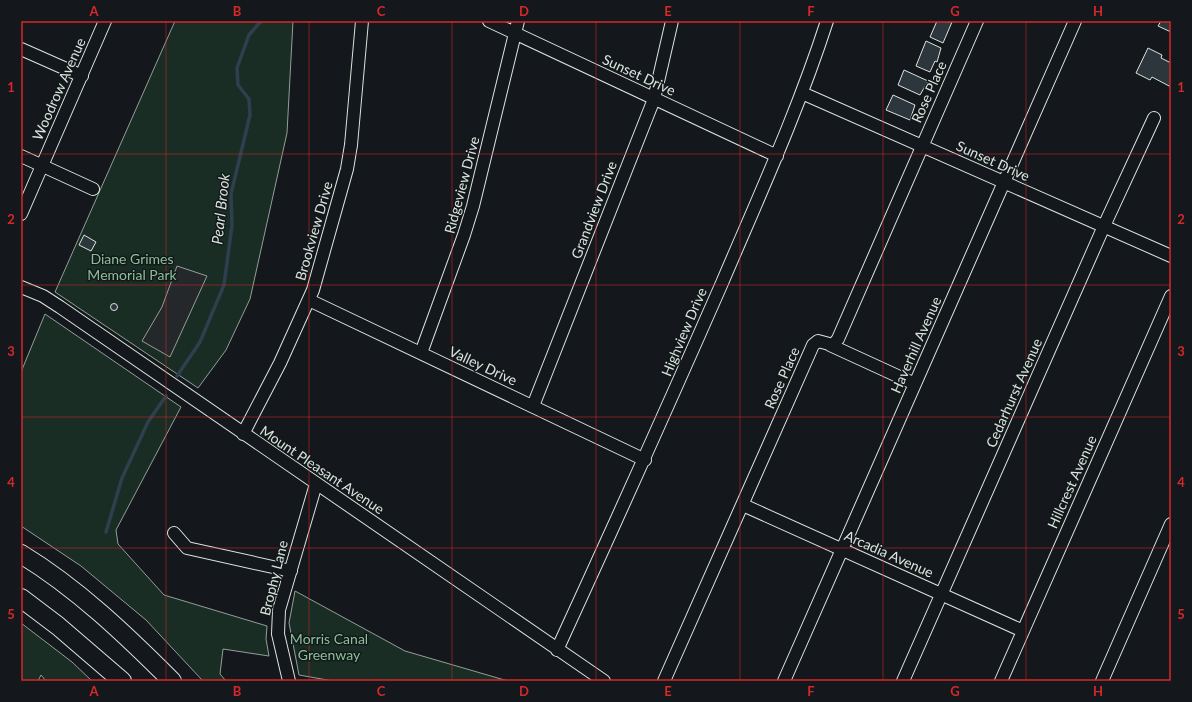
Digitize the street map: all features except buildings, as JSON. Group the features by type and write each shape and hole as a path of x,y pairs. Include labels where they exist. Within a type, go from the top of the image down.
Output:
{"highway":[{"path":"21,554 56,578 122,632 172,681"},
{"path":"21,598 58,626 122,681"}],"street":[{"name":"Woodrow Avenue","path":"21,214 105,21"},
{"name":"Brookview Drive","path":"243,434 280,363 309,300 347,169 351,145 362,21"},
{"name":"Sunset Drive","path":"489,21 777,156"},
{"name":"Ridgeview Drive","path":"421,353 464,236 518,21"},
{"name":"Grandview Drive","path":"533,406 654,99 672,21"},
{"name":"Highview Drive","path":"557,650 645,460 777,156 802,93 827,21"},
{"name":"Rose Place","path":"664,681 813,345 818,341 830,346 838,339 977,21"},
{"name":"Haverhill Avenue","path":"784,681 1075,21"},
{"path":"21,49 82,76"},
{"name":"Sunset Drive","path":"802,93 1171,256"},
{"name":"Cedarhurst Avenue","path":"903,681 1104,226 1154,118"},
{"path":"21,156 93,189"},
{"name":"Mount Pleasant Avenue","path":"21,287 43,296 60,307 604,681"},
{"name":"Hillcrest Avenue","path":"1001,681 1171,296"},
{"name":"Valley Drive","path":"309,300 645,460"},
{"path":"830,346 915,384"},
{"name":"Brophy Lane","path":"289,681 278,629 279,610 316,484"},
{"name":"Arcadia Avenue","path":"743,505 1023,631"},
{"path":"1102,681 1171,524"},
{"path":"174,533 187,548 290,571"}],"green space":[{"name":"Diane Grimes Memorial Park","path":"175,21 293,21 287,133 250,299 226,350 198,388 55,292"},
{"path":"45,314 181,407 116,530 118,544 164,595 267,626 266,639 269,656 223,649 220,674 226,681 203,681 146,620 81,566 21,526 21,372"},
{"name":"Morris Canal Greenway","path":"295,591 405,651 508,681 333,681 299,675 289,623"},
{"path":"21,623 72,662 92,681 46,681 41,675 38,681 21,681"}],"shaded area":[{"path":"177,266 207,276 170,357 142,341 162,307"}],"waterway":[{"name":"Pearl Brook","path":"177,376 200,342 224,285 232,225 231,194 250,115 249,99 238,85 237,68 249,35 261,21"},
{"name":"Pearl Brook","path":"106,532 122,478 148,422 166,396"}]}
